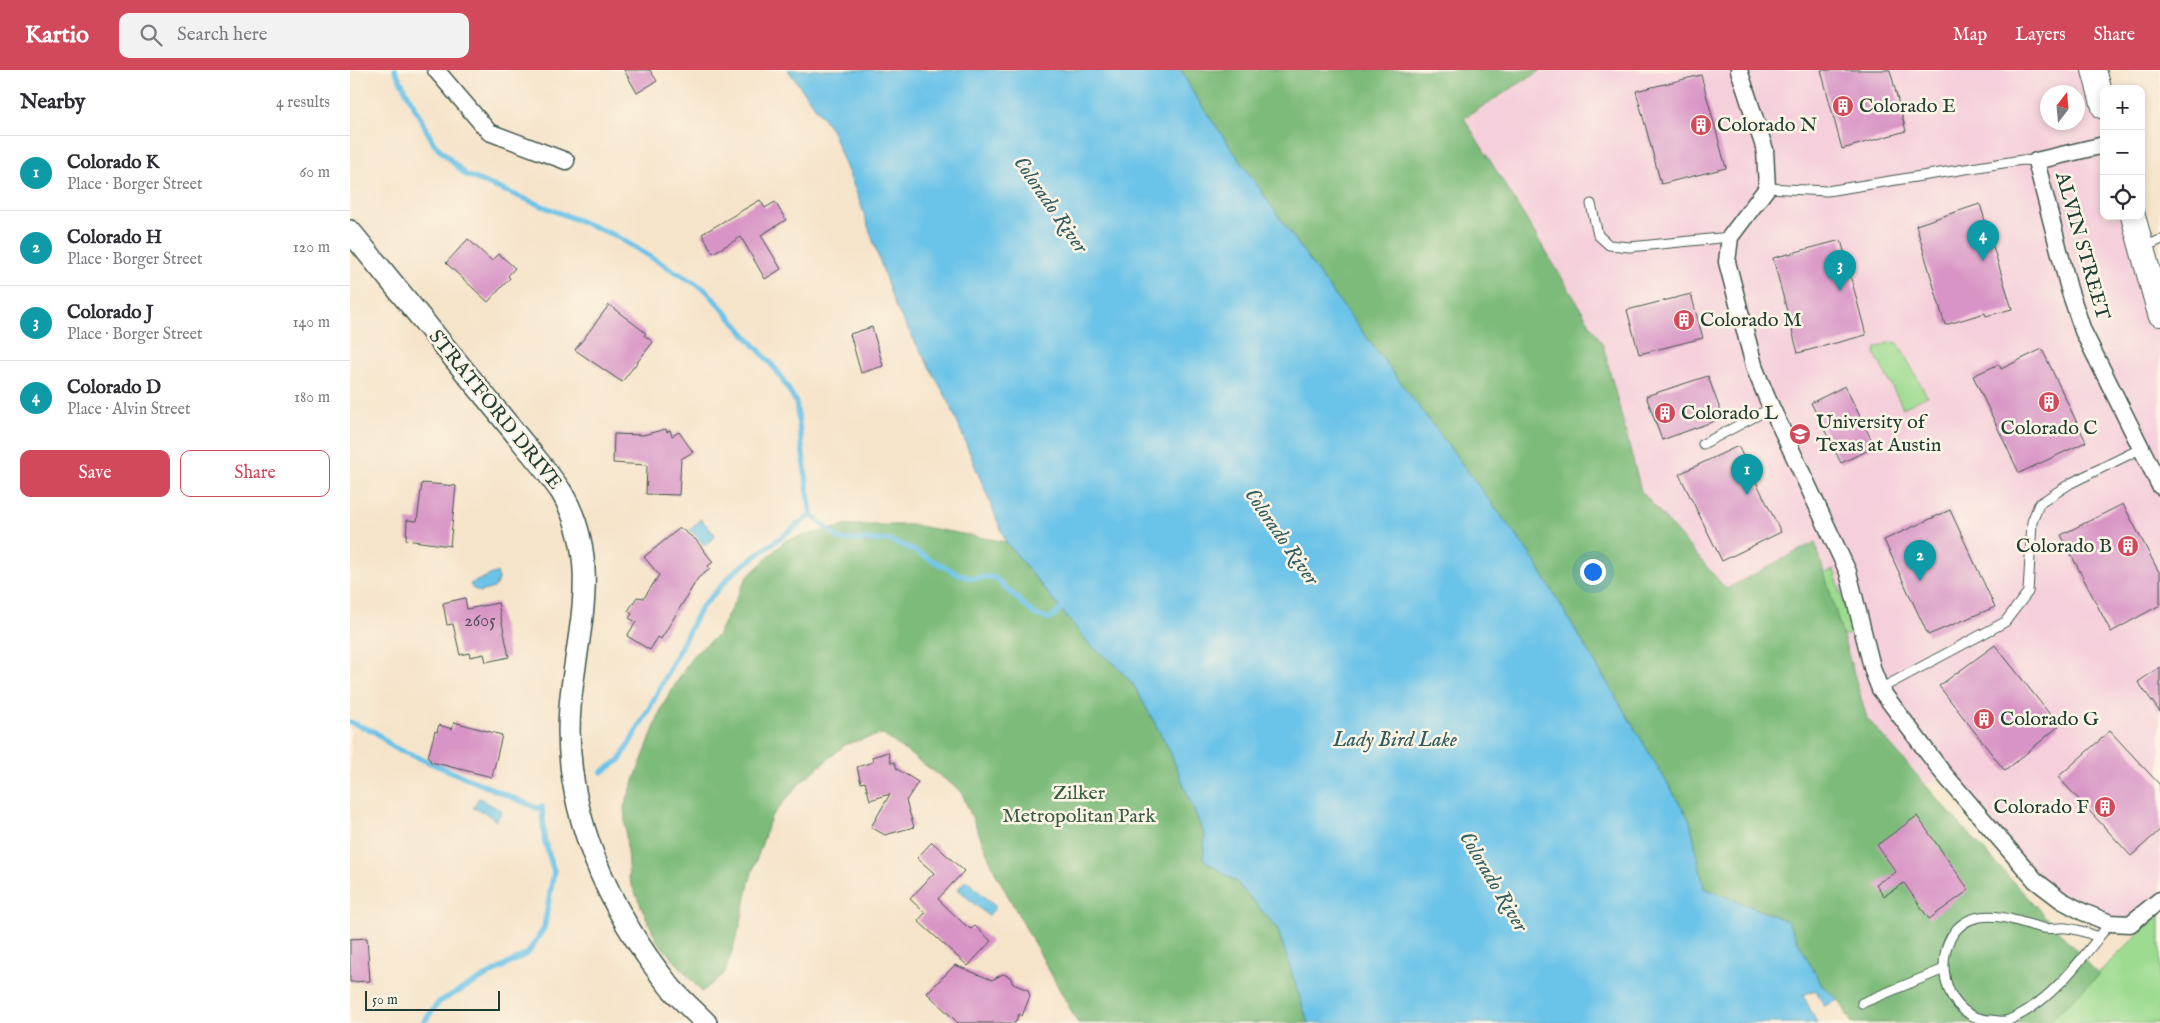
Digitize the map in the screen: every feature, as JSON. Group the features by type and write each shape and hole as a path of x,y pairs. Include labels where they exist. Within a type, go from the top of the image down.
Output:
{"main road":[{"path":"2094,70 2100,92"},
{"path":"2136,220 2151,244 2160,314"}],"street":[{"path":"436,70 489,132 566,161"},
{"path":"1739,70 1765,150 1767,188 1730,237 1727,262 1755,369 1771,408 1848,572 1873,671 1880,689 1943,773 2036,881 2061,900 2110,923 2130,924 2160,900"},
{"name":"ALVIN STREET","path":"2100,146 2036,161 2069,288 2083,331 2160,486"},
{"name":"STRATFORD DRIVE","path":"350,231 542,466 562,494 577,528 586,582 570,708 570,748 574,792 586,835 625,920 649,959 667,982 706,1023"}],"lane":[{"path":"1767,188 1827,191 2022,160 2036,161"},
{"path":"1591,204 1598,235 1609,245 1630,247 1730,237"},
{"path":"1703,444 1771,408"},
{"path":"1880,689 2005,622 2028,592 2032,522 2039,504 2071,483 2140,449"},
{"path":"2099,937 2079,930 2064,928 2047,929 2003,917 1979,916 1957,927 1949,942 1943,974 1949,995 1966,1015 1978,1020 2008,1021 2044,998 2099,937 2110,923"},
{"path":"1862,1003 1944,969"}],"shaded area":[{"name":"University of Texas at Austin","path":"1181,70 2094,70 2100,92 2100,220 2134,220 2160,314 2160,900 2130,924 2061,900 1943,773 1754,908 1195,96"}],"green space":[{"path":"1181,70 1541,70 1464,118 1603,345 1641,491 1726,589 1815,542 1867,718 1949,812 2099,975 2047,1023 1852,1023 1839,1000 1822,986 1787,921 1704,888 1690,821 1530,554 1321,277 1195,96"},
{"path":"1890,342 1898,343 1927,396 1903,408 1875,354 1876,348"},
{"name":"Zilker Metropolitan Park","path":"848,525 913,525 1006,542 1090,645 1116,665 1133,684 1168,747 1205,837 1203,859 1236,882 1277,927 1308,1023 1078,1023 996,874 961,791 882,734 846,744 801,782 771,817 750,879 740,926 725,973 702,992 657,941 629,879 624,807 662,707 693,655 717,636 747,577 786,540"},
{"path":"1834,570 1853,633 1805,648 1786,585"},
{"path":"2160,913 2160,1023 2047,1023"}],"water":[{"name":"Lady Bird Lake","path":"788,70 1181,70 1195,96 1321,277 1530,554 1690,821 1704,888 1787,921 1822,986 1839,1000 1824,1006 1816,990 1803,995 1817,1023 1308,1023 1277,927 1236,882 1203,859 1205,837 1168,747 1133,684 1116,665 1090,645 1006,542 949,402 895,306 860,202 831,129"},
{"path":"701,519 716,536 705,546 690,530"},
{"path":"497,572 499,580 494,588 480,592 472,588 470,584"},
{"path":"479,798 502,811 496,821 486,813 473,808"},
{"path":"966,880 996,907 988,916 958,889"}],"building":[{"path":"624,70 650,70 657,81 637,93"},
{"path":"1821,70 1890,70 1906,131 1842,149"},
{"path":"1701,75 1726,168 1661,184 1636,91"},
{"path":"760,200 765,208 775,202 786,220 761,235 781,269 765,279 741,237 713,253 702,234"},
{"path":"1980,204 2012,309 1986,316 1985,313 1945,325 1916,225"},
{"path":"468,239 492,261 499,254 515,268 508,276 510,278 488,302 446,263"},
{"path":"1841,240 1866,335 1798,353 1773,258"},
{"path":"1691,294 1703,338 1639,354 1627,310"},
{"path":"609,305 646,333 644,335 653,342 622,382 575,350"},
{"path":"872,327 883,366 861,373 850,334"},
{"path":"2042,349 2086,442 2019,473 1973,376 1999,364 2001,369"},
{"path":"1708,376 1723,418 1662,440 1646,396"},
{"path":"1845,386 1875,447 1841,463 1811,403"},
{"path":"666,429 667,432 670,430 672,436 679,432 693,452 681,459 679,495 646,494 647,465 613,463 614,434 643,435"},
{"path":"1738,446 1781,532 1722,561 1679,474"},
{"path":"422,483 456,486 450,546 406,540 407,520 417,521"},
{"path":"2123,504 2160,574 2160,605 2111,632 2061,535"},
{"path":"1950,510 1995,607 1928,635 1884,540"},
{"path":"680,528 696,540 713,562 708,566 710,569 698,578 661,639 658,637 650,650 627,636 636,622 629,618 632,614 628,611 637,597 644,598 659,575 644,557"},
{"path":"465,598 467,609 498,603 509,657 486,662 484,654 470,657 469,653 460,655 453,624 447,625 443,603"},
{"path":"1995,645 2059,726 2005,771 1939,686"},
{"path":"2160,667 2160,712 2138,682"},
{"path":"454,722 502,735 492,777 431,762 428,757 435,731 437,732 439,725 452,729"},
{"path":"2110,731 2160,785 2160,830 2131,856 2058,777"},
{"path":"888,752 891,763 894,762 897,769 918,782 906,801 914,827 885,835 871,827 890,794 870,800 865,782 861,783 857,767 873,762 872,757"},
{"path":"1917,816 1969,890 1929,919 1904,883 1884,896 1876,884 1896,872 1877,845"},
{"path":"932,842 964,871 938,899 965,925 971,929 975,926 991,941 968,966 918,921 925,913 910,899 934,873 917,858"},
{"path":"367,938 370,981 350,982 350,939"},
{"path":"955,965 992,980 1003,974 1010,977 1013,984 1028,990 1030,996 1022,1016 1019,1014 1015,1023 958,1023 927,993"}],"waterway":[{"path":"395,70 434,144 466,175 614,235 706,290 778,372 796,402 811,515 841,540 888,540 905,546 958,574 971,578 994,577 1034,614 1050,619 1065,605"},
{"path":"602,772 620,760 650,707 700,609 734,572 811,515"},
{"path":"350,722 375,732 393,747 537,808 542,807 544,839 554,871 544,928 528,953 439,1002 423,1023"}],"place":[{"name":"Colorado E","path":"1843,106"},
{"name":"Colorado N","path":"1701,125"},
{"name":"Colorado D","path":"1983,261"},
{"name":"Colorado J","path":"1840,291"},
{"name":"Colorado M","path":"1684,320"},
{"name":"Colorado C","path":"2049,402"},
{"name":"Colorado L","path":"1665,413"},
{"name":"University of Texas at Austin","path":"1800,434"},
{"name":"Colorado K","path":"1747,495"},
{"name":"Colorado B","path":"2128,546"},
{"name":"Colorado H","path":"1920,581"},
{"name":"Colorado G","path":"1984,719"},
{"name":"Colorado F","path":"2105,807"}],"water label":[{"name":"Colorado River","path":"1050,205"},
{"name":"Colorado River","path":"1281,537"},
{"name":"Colorado River","path":"1493,882"}]}
